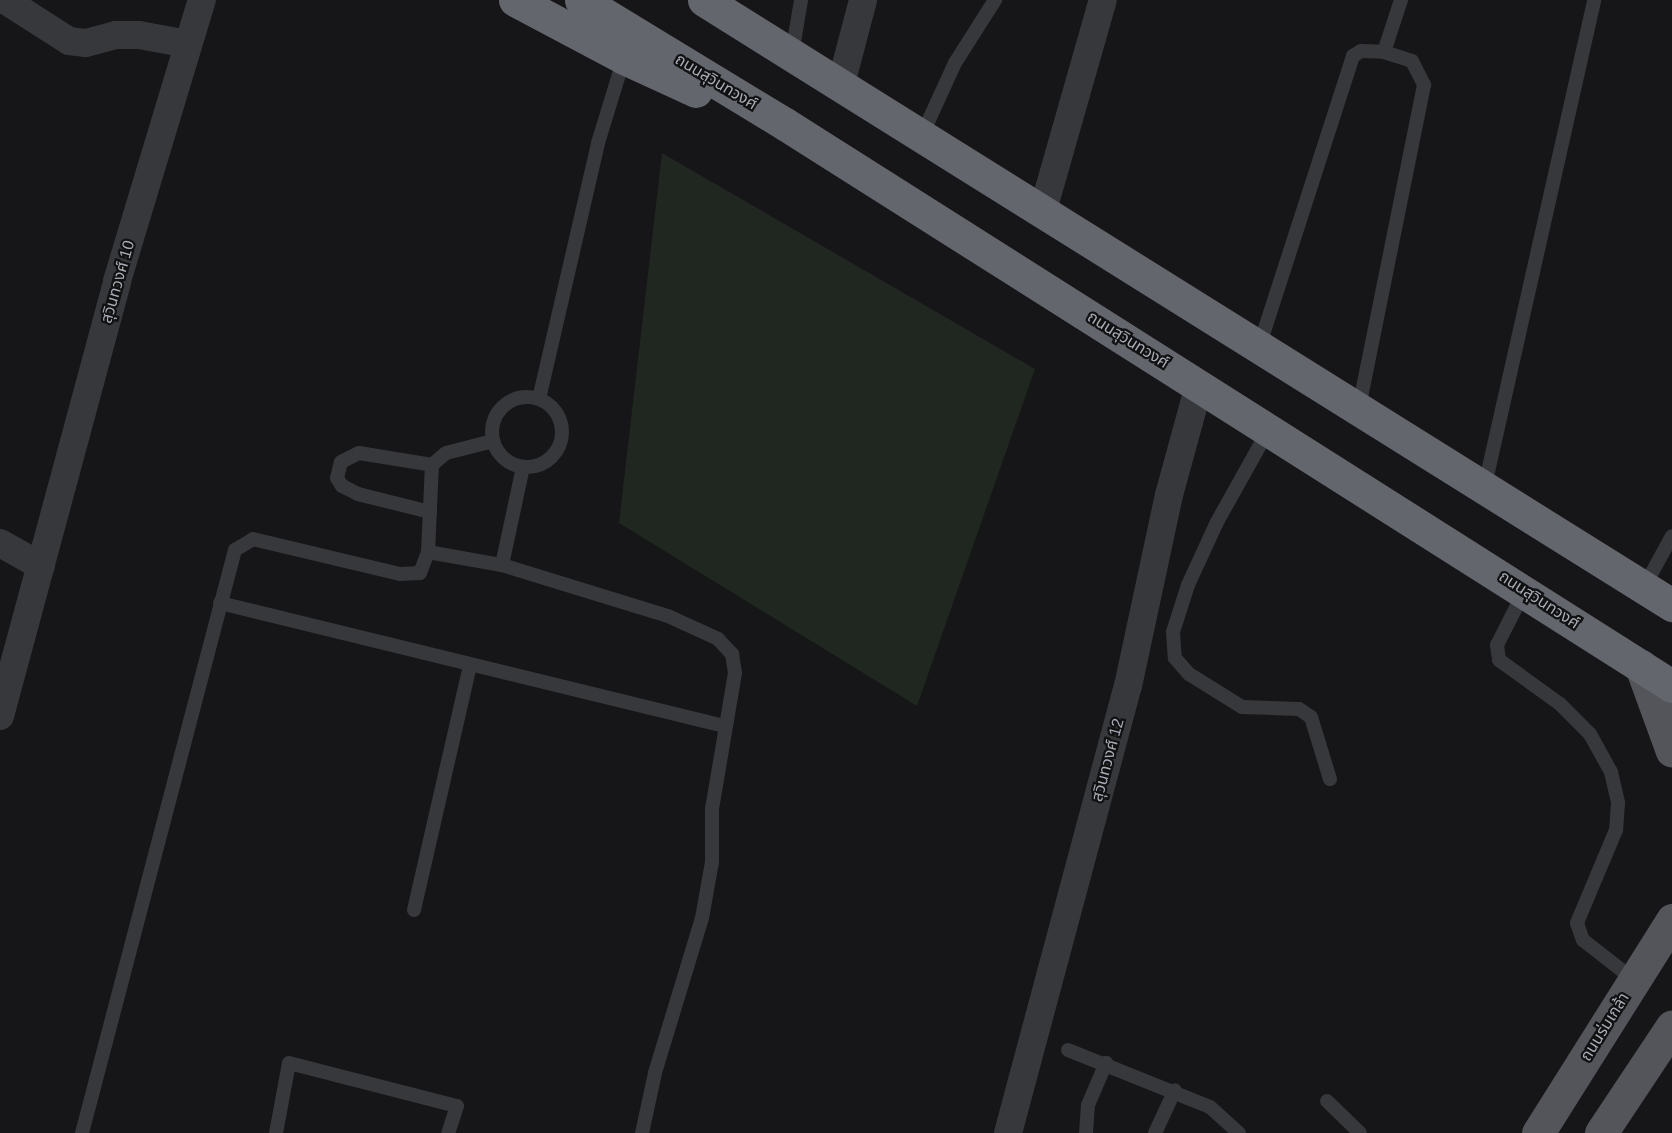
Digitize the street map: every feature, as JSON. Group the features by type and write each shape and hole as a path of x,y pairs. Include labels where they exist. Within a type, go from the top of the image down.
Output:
{"highway":[{"path":"515,0 624,58 710,97 785,124"},
{"name":"ถนนสุวินทวงศ์","path":"581,0 785,124 1525,590 1672,686"},
{"path":"704,0 1260,344 1672,605"},
{"path":"739,0 784,50"}],"main road":[{"path":"1641,666 1672,751"},
{"name":"ถนนร่มเกล้า","path":"1538,1133 1672,920"},
{"path":"1601,1133 1672,1026"}],"street":[{"path":"5,0 69,41 86,43 116,35 139,35 188,44"},
{"name":"สุวินทวงศ์ 10","path":"0,716 117,281 202,0"},
{"path":"841,84 863,0"},
{"path":"1043,210 1103,0"},
{"name":"สุวินทวงศ์ 12","path":"1008,1133 1128,686 1168,495 1199,385"},
{"path":"0,543 40,566"}],"lane":[{"path":"784,50 801,0"},
{"path":"922,135 955,63 995,0"},
{"path":"1384,52 1401,0"},
{"path":"1485,485 1594,0"},
{"path":"1260,344 1319,167 1346,71 1353,56 1361,51 1384,52 1412,61 1424,85 1359,407"},
{"path":"539,399 598,143 624,58"},
{"path":"524,397 539,399 554,409 562,426 562,444 551,459 534,468 523,467 506,460 493,441 492,426 504,407 524,397"},
{"path":"1269,429 1217,522 1188,585 1173,632 1175,658 1190,674 1242,707 1299,709 1311,717 1330,779"},
{"path":"82,1133 235,550 253,539 412,576 425,567 428,552 432,465 446,453 493,441"},
{"path":"430,512 358,494 342,486 337,478 341,462 358,453 432,465"},
{"path":"502,565 523,467"},
{"path":"1644,587 1672,536"},
{"path":"428,552 502,565 668,616 718,639 732,654 735,673 724,726 712,809 712,862 702,918 661,1053 642,1133"},
{"path":"1525,590 1497,645 1499,660 1560,704 1590,734 1611,772 1618,803 1616,830 1577,923 1583,940 1634,981"},
{"path":"220,603 470,666 724,726"},
{"path":"414,910 470,666"},
{"path":"1068,1050 1175,1090 1210,1107 1239,1133"},
{"path":"276,1133 289,1063 457,1106 448,1133"},
{"path":"1086,1133 1088,1105 1106,1063"},
{"path":"1155,1133 1175,1090"},
{"path":"1327,1101 1360,1133"}],"shaded area":[{"path":"662,153 1035,369 917,706 619,523"}]}
